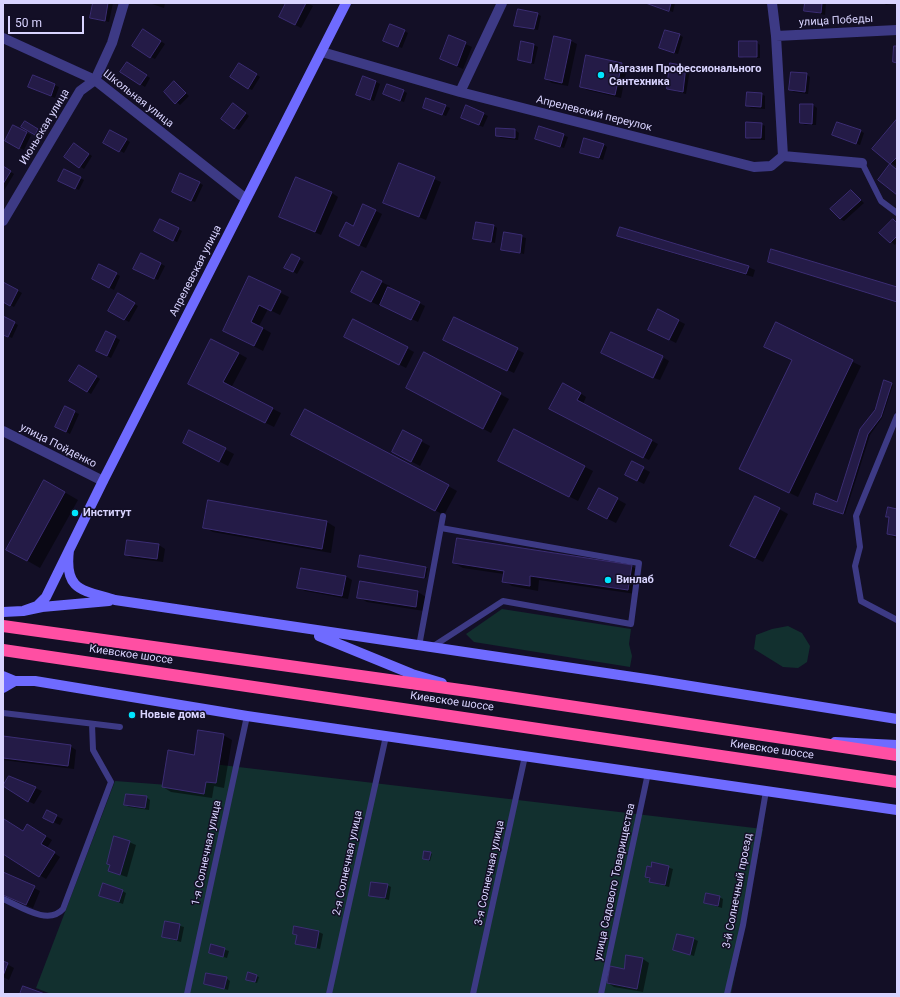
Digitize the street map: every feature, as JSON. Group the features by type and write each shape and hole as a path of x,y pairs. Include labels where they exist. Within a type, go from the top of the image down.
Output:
{"highway":[{"name":"Киевское шоссе","path":"3,626 475,692 897,755"},
{"name":"Киевское шоссе","path":"3,650 897,782"}],"main road":[{"name":"Апрелевская улица","path":"23,611 37,606 46,597 103,481 346,3"},
{"path":"69,550 67,569 76,586 84,591 115,600 653,680 897,719"},
{"path":"3,612 115,600"},
{"path":"271,623 329,639 412,674 475,692"},
{"path":"3,676 15,681 34,681 247,716 897,810"},
{"path":"3,688 15,681"},
{"path":"812,742 861,742 897,745"}],"street":[{"name":"Июньская улица","path":"3,221 80,92 95,80 112,43 124,3"},
{"path":"460,92 502,3"},
{"path":"772,3 776,36 783,156 862,163"},
{"name":"улица Победы","path":"776,36 897,30"},
{"name":"Школьная улица","path":"3,38 95,80 246,199"},
{"name":"Апрелевский переулок","path":"322,52 460,92 754,167 771,166 783,156"},
{"name":"улица Пойденко","path":"3,432 103,481"}],"lane":[{"path":"862,163 881,200 897,213"},
{"path":"897,416 856,516 860,547 855,566 861,601 897,620"},
{"path":"441,528 639,563 631,624 503,601 436,646 424,647 441,528 443,516"},
{"path":"3,713 120,727"},
{"name":"1-я Солнечная улица","path":"187,994 247,716"},
{"path":"3,899 47,917 55,916 63,909 111,782 93,750 92,724"},
{"name":"2-я Солнечная улица","path":"329,994 386,736"},
{"name":"3-я Солнечная улица","path":"473,994 525,756"},
{"name":"улица Садового Товарищества","path":"601,994 648,773"},
{"name":"3-й Солнечный проезд","path":"727,994 743,925 766,791"}],"green space":[{"path":"502,609 631,629 629,644 632,656 630,667 474,642 466,634"},
{"path":"788,626 802,633 810,646 807,662 798,668 783,667 754,649 756,635 772,629"},
{"path":"213,764 763,829 731,994 51,994 36,988 115,781 168,785"}],"building":[{"path":"93,3 108,3 105,21 90,18"},
{"path":"286,3 306,3 295,25 279,17"},
{"path":"646,3 671,3 669,11"},
{"path":"805,3 822,3 821,13 804,11"},
{"path":"518,9 538,13 534,29 514,26"},
{"path":"390,24 405,30 398,47 383,41"},
{"path":"143,29 161,41 150,58 132,46"},
{"path":"665,30 680,34 674,53 659,48"},
{"path":"449,35 466,42 457,66 440,59"},
{"path":"554,36 571,40 562,83 545,79"},
{"path":"521,41 534,44 531,63 518,60"},
{"path":"739,41 757,41 757,57 739,57"},
{"path":"894,46 897,46 897,63 893,62"},
{"name":"Магазин Профессионального Сантехника","path":"586,55 622,63 615,95 580,87"},
{"path":"127,62 147,75 140,85 120,72"},
{"path":"239,63 257,74 248,89 230,77"},
{"path":"670,63 686,66 683,92 667,89"},
{"path":"791,72 807,73 805,92 789,90"},
{"path":"33,75 55,84 51,96 28,87"},
{"path":"363,76 376,81 370,100 356,95"},
{"path":"174,81 186,93 175,104 164,92"},
{"path":"387,84 404,90 400,101 383,94"},
{"path":"747,92 762,93 761,107 746,106"},
{"path":"426,98 446,105 442,115 423,108"},
{"path":"233,103 246,113 234,129 221,119"},
{"path":"800,104 813,104 812,124 800,123"},
{"path":"466,105 484,113 479,125 461,118"},
{"path":"897,119 897,157 890,164 872,149"},
{"path":"25,121 38,129 35,135 21,127"},
{"path":"746,122 762,123 761,138 746,138"},
{"path":"837,122 861,130 856,144 832,135"},
{"path":"13,125 27,132 19,149 5,141"},
{"path":"539,126 564,134 560,147 535,139"},
{"path":"496,128 515,129 515,138 496,136"},
{"path":"110,130 127,139 119,152 103,143"},
{"path":"584,138 604,144 599,158 580,153"},
{"path":"74,143 89,154 79,168 64,157"},
{"path":"399,163 435,177 419,217 383,203"},
{"path":"890,164 897,170 897,195 878,180"},
{"path":"3,166 11,171 3,184"},
{"path":"64,169 81,177 75,189 58,181"},
{"path":"180,173 200,182 191,201 172,192"},
{"path":"296,177 332,192 315,232 279,217"},
{"path":"851,190 861,200 840,219 830,209"},
{"path":"363,204 376,210 359,246 339,236 346,222 353,226"},
{"path":"160,219 179,228 173,241 154,231"},
{"path":"893,219 897,223 897,236 890,243 879,233"},
{"path":"476,222 494,225 491,242 473,239"},
{"path":"620,227 749,266 746,274 617,236"},
{"path":"504,232 522,235 520,253 501,250"},
{"path":"771,249 897,287 897,302 768,262"},
{"path":"141,253 161,263 154,279 133,269"},
{"path":"292,254 300,258 293,272 284,268"},
{"path":"99,264 117,273 109,288 92,279"},
{"path":"362,271 382,281 371,302 351,292"},
{"path":"249,276 281,291 271,311 259,305 251,322 263,328 254,346 223,331"},
{"path":"3,282 18,290 10,306 3,302"},
{"path":"388,287 420,302 411,320 380,305"},
{"path":"118,293 135,303 124,320 108,311"},
{"path":"658,309 679,320 669,340 648,330"},
{"path":"3,316 15,322 8,337 3,335"},
{"path":"454,317 518,348 507,371 443,340"},
{"path":"353,319 408,347 399,365 344,337"},
{"path":"776,322 853,360 789,493 739,469 792,360 764,347"},
{"path":"106,331 116,336 107,356 96,351"},
{"path":"611,332 663,356 653,378 601,353"},
{"path":"211,339 239,353 223,382 273,408 265,423 188,384"},
{"path":"424,352 501,393 483,429 406,388"},
{"path":"79,365 97,376 87,392 69,381"},
{"path":"884,380 892,383 881,417 868,434 843,514 813,504 816,493 837,502 860,429 875,410"},
{"path":"563,383 581,393 577,400 652,440 643,458 549,409"},
{"path":"65,406 75,411 66,432 55,427"},
{"path":"305,409 449,485 435,511 291,435"},
{"path":"514,429 585,466 569,497 498,461"},
{"path":"189,430 226,448 219,462 183,443"},
{"path":"403,430 422,440 411,462 392,452"},
{"path":"632,461 644,467 637,481 625,475"},
{"path":"44,480 65,492 27,561 6,550"},
{"path":"599,488 618,498 607,519 588,509"},
{"path":"755,496 780,508 755,558 730,546"},
{"path":"208,500 327,521 322,549 203,528"},
{"path":"888,507 897,509 897,536 887,534 889,517 886,517"},
{"path":"457,538 632,565 628,590 530,576 530,586 502,582 504,571 453,563"},
{"path":"127,540 159,544 157,559 125,555"},
{"path":"360,555 426,567 424,578 358,567"},
{"path":"301,568 346,576 342,596 297,588"},
{"path":"360,581 418,591 416,607 357,598"},
{"path":"198,730 224,734 216,783 206,782 204,794 162,787 168,750 194,755"},
{"path":"3,736 71,745 68,766 3,758"},
{"path":"9,776 36,787 28,802 3,786"},
{"path":"126,794 147,796 145,808 124,805"},
{"path":"47,810 57,815 53,823 43,818"},
{"path":"4,819 23,831 27,824 46,836 41,844 55,852 39,877 3,854"},
{"path":"114,836 130,841 120,875 108,871 110,865 107,864"},
{"path":"424,851 431,852 429,860 423,859"},
{"path":"652,862 669,866 665,885 649,882 650,878 645,877 647,866 651,867"},
{"path":"3,872 35,886 26,905 3,895"},
{"path":"371,882 388,884 385,898 369,896"},
{"path":"103,883 123,890 119,902 99,896"},
{"path":"706,893 720,896 718,906 704,903"},
{"path":"165,921 180,924 177,940 162,937"},
{"path":"294,926 319,931 316,948 295,944 297,935 293,934"},
{"path":"677,934 694,938 690,955 673,950"},
{"path":"211,944 225,948 223,957 209,953"},
{"path":"626,955 643,958 637,989 607,983 610,966 624,969"},
{"path":"3,961 8,963 3,976"},
{"path":"248,972 257,975 255,982 246,980"},
{"path":"206,973 227,977 224,989 204,984"},
{"path":"23,986 45,994 20,994"}],"place":[{"name":"Магазин Профессионального Сантехника","path":"601,75"},
{"name":"Институт","path":"75,513"},
{"name":"Винлаб","path":"608,580"},
{"name":"Новые дома","path":"132,715"}]}
